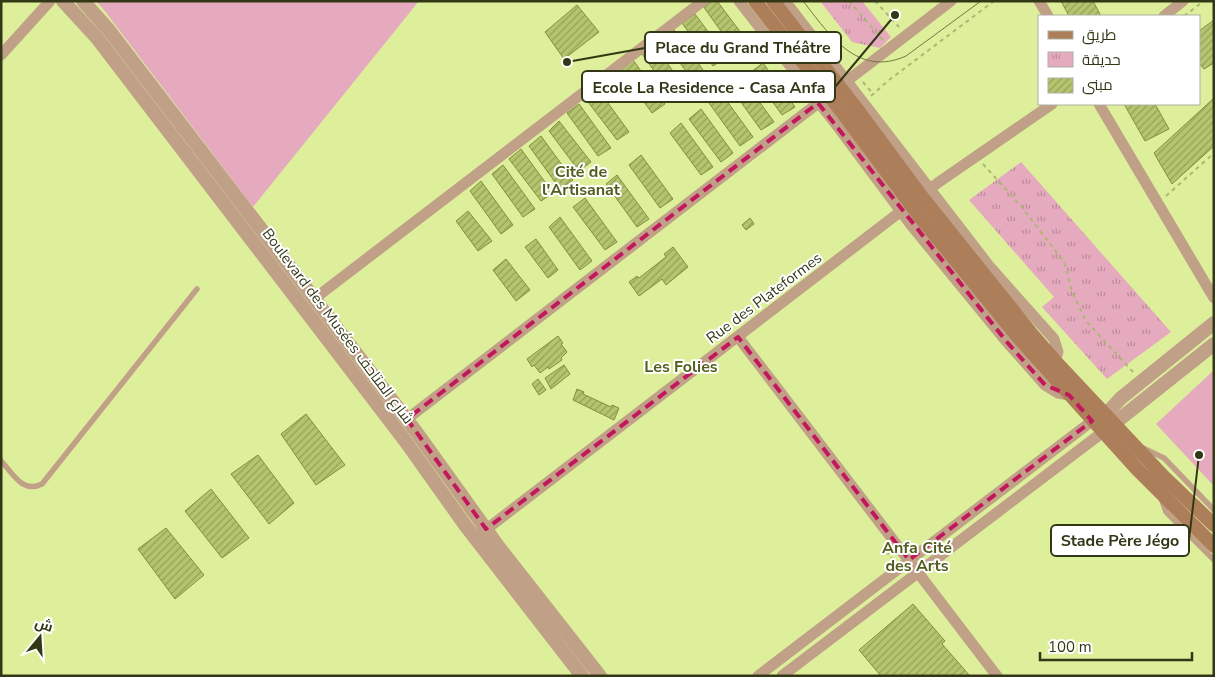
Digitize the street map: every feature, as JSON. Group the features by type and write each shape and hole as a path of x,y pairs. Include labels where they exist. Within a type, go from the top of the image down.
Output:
{"main road":[{"path":"755,1 838,89"},
{"path":"773,1 838,89 915,200 1019,338 1092,421 1214,546"},
{"path":"915,200 1055,361 1163,476 1214,525"}],"street":[{"path":"1,55 50,1"},
{"name":"Boulevard des Musées شارع المتاحف","path":"63,1 87,26 112,58 406,442 600,676"},
{"name":"Boulevard des Musées شارع المتاحف","path":"83,1 108,29 406,420 481,534 582,676"},
{"path":"314,299 703,1"},
{"path":"739,1 838,89 863,102 915,200"},
{"path":"785,1 838,89 915,200"},
{"path":"406,420 952,1"},
{"path":"1039,1 1047,15"},
{"path":"1165,15 1183,1"},
{"name":"Rue des Plateformes","path":"481,534 915,200 1051,105"},
{"path":"1101,105 1214,298"},
{"path":"782,676 1103,432 1117,402 1214,323"},
{"path":"738,337 997,676"},
{"path":"1110,419 1214,344"},
{"path":"758,676 1092,421"}],"lane":[{"path":"1,461 24,486 33,487 42,484 197,289"},
{"path":"1135,446 1164,458 1214,510"},
{"path":"1159,491 1166,512 1214,560"}],"path":[{"path":"849,1 890,48"},
{"path":"875,1 899,27 906,23 912,32"},
{"path":"863,102 994,1"},
{"path":"1185,15 1204,1"},
{"path":"838,89 873,94"},
{"path":"1158,202 1214,153"},
{"path":"976,156 1021,206 1064,262 1072,292 1086,321 1142,381"}],"highlighted area":[{"path":"818,103 1006,341 1045,385 1069,395 1092,421 909,560 738,337 486,529 407,419"}],"green space":[{"path":"96,1 419,1 253,207"},
{"path":"820,1 862,1 891,37 880,48 852,42"},
{"path":"1021,162 1171,332 1107,379 1042,307 1054,297 969,200"},
{"path":"1214,370 1214,486 1156,424"}],"building":[{"path":"709,1 717,1 748,42 735,51 703,6"},
{"path":"1061,1 1093,1 1100,15 1068,15"},
{"path":"577,5 599,32 564,59 545,32"},
{"path":"695,14 727,57 713,66 682,23"},
{"path":"1214,20 1214,63 1204,69 1200,64 1200,30"},
{"path":"674,30 706,74 694,82 663,40"},
{"path":"654,45 686,89 673,97 642,54"},
{"path":"633,60 665,104 652,113 621,70"},
{"path":"763,63 795,107 782,115 751,72"},
{"path":"742,78 774,122 761,130 730,87"},
{"path":"597,88 629,132 617,140 585,98"},
{"path":"721,93 753,137 740,146 709,103"},
{"path":"1214,98 1214,146 1172,184 1154,153"},
{"path":"579,104 611,148 598,156 567,113"},
{"path":"1125,105 1156,105 1169,129 1145,141"},
{"path":"701,109 733,153 721,162 689,119"},
{"path":"559,121 591,162 579,171 549,131"},
{"path":"681,123 713,167 701,175 670,133"},
{"path":"541,136 573,180 560,189 529,146"},
{"path":"521,149 553,193 541,201 509,159"},
{"path":"641,155 673,199 660,208 629,165"},
{"path":"503,165 535,209 523,217 492,174"},
{"path":"617,175 649,219 637,227 606,184"},
{"path":"481,181 513,225 501,234 470,191"},
{"path":"585,198 617,242 605,250 573,207"},
{"path":"468,211 492,241 478,251 456,221"},
{"path":"560,217 592,261 580,270 549,227"},
{"path":"750,218 754,224 746,230 742,225"},
{"path":"536,239 558,270 548,278 525,247"},
{"path":"673,247 688,267 666,285 662,279 639,296 629,282 637,276 639,278 666,257 664,254"},
{"path":"506,259 530,290 516,301 493,270"},
{"path":"558,336 567,352 561,358 562,360 540,373 534,365 532,367 527,359"},
{"path":"564,365 570,374 551,389 545,378"},
{"path":"538,379 546,390 539,395 532,384"},
{"path":"577,389 584,392 583,394 611,407 612,405 619,408 614,420 573,400"},
{"path":"306,414 345,465 316,485 281,434"},
{"path":"258,455 294,503 269,524 231,474"},
{"path":"211,489 249,538 222,558 185,511"},
{"path":"166,528 204,575 175,599 138,549"},
{"path":"913,604 945,641 942,644 970,676 881,676 859,650"}],"tram line":[{"path":"803,1 834,39 859,57 873,61 889,61 906,56 981,1"}],"place":[{"name":"Ecole La Residence - Casa Anfa","path":"895,15"},
{"name":"Place du Grand Théâtre","path":"567,62"},
{"name":"Stade Père Jégo","path":"1199,455"}],"district":[{"name":"Cité de l'Artisanat","path":"581,180"},
{"name":"Les Folies","path":"681,366"},
{"name":"Anfa Cité des Arts","path":"917,556"}]}
